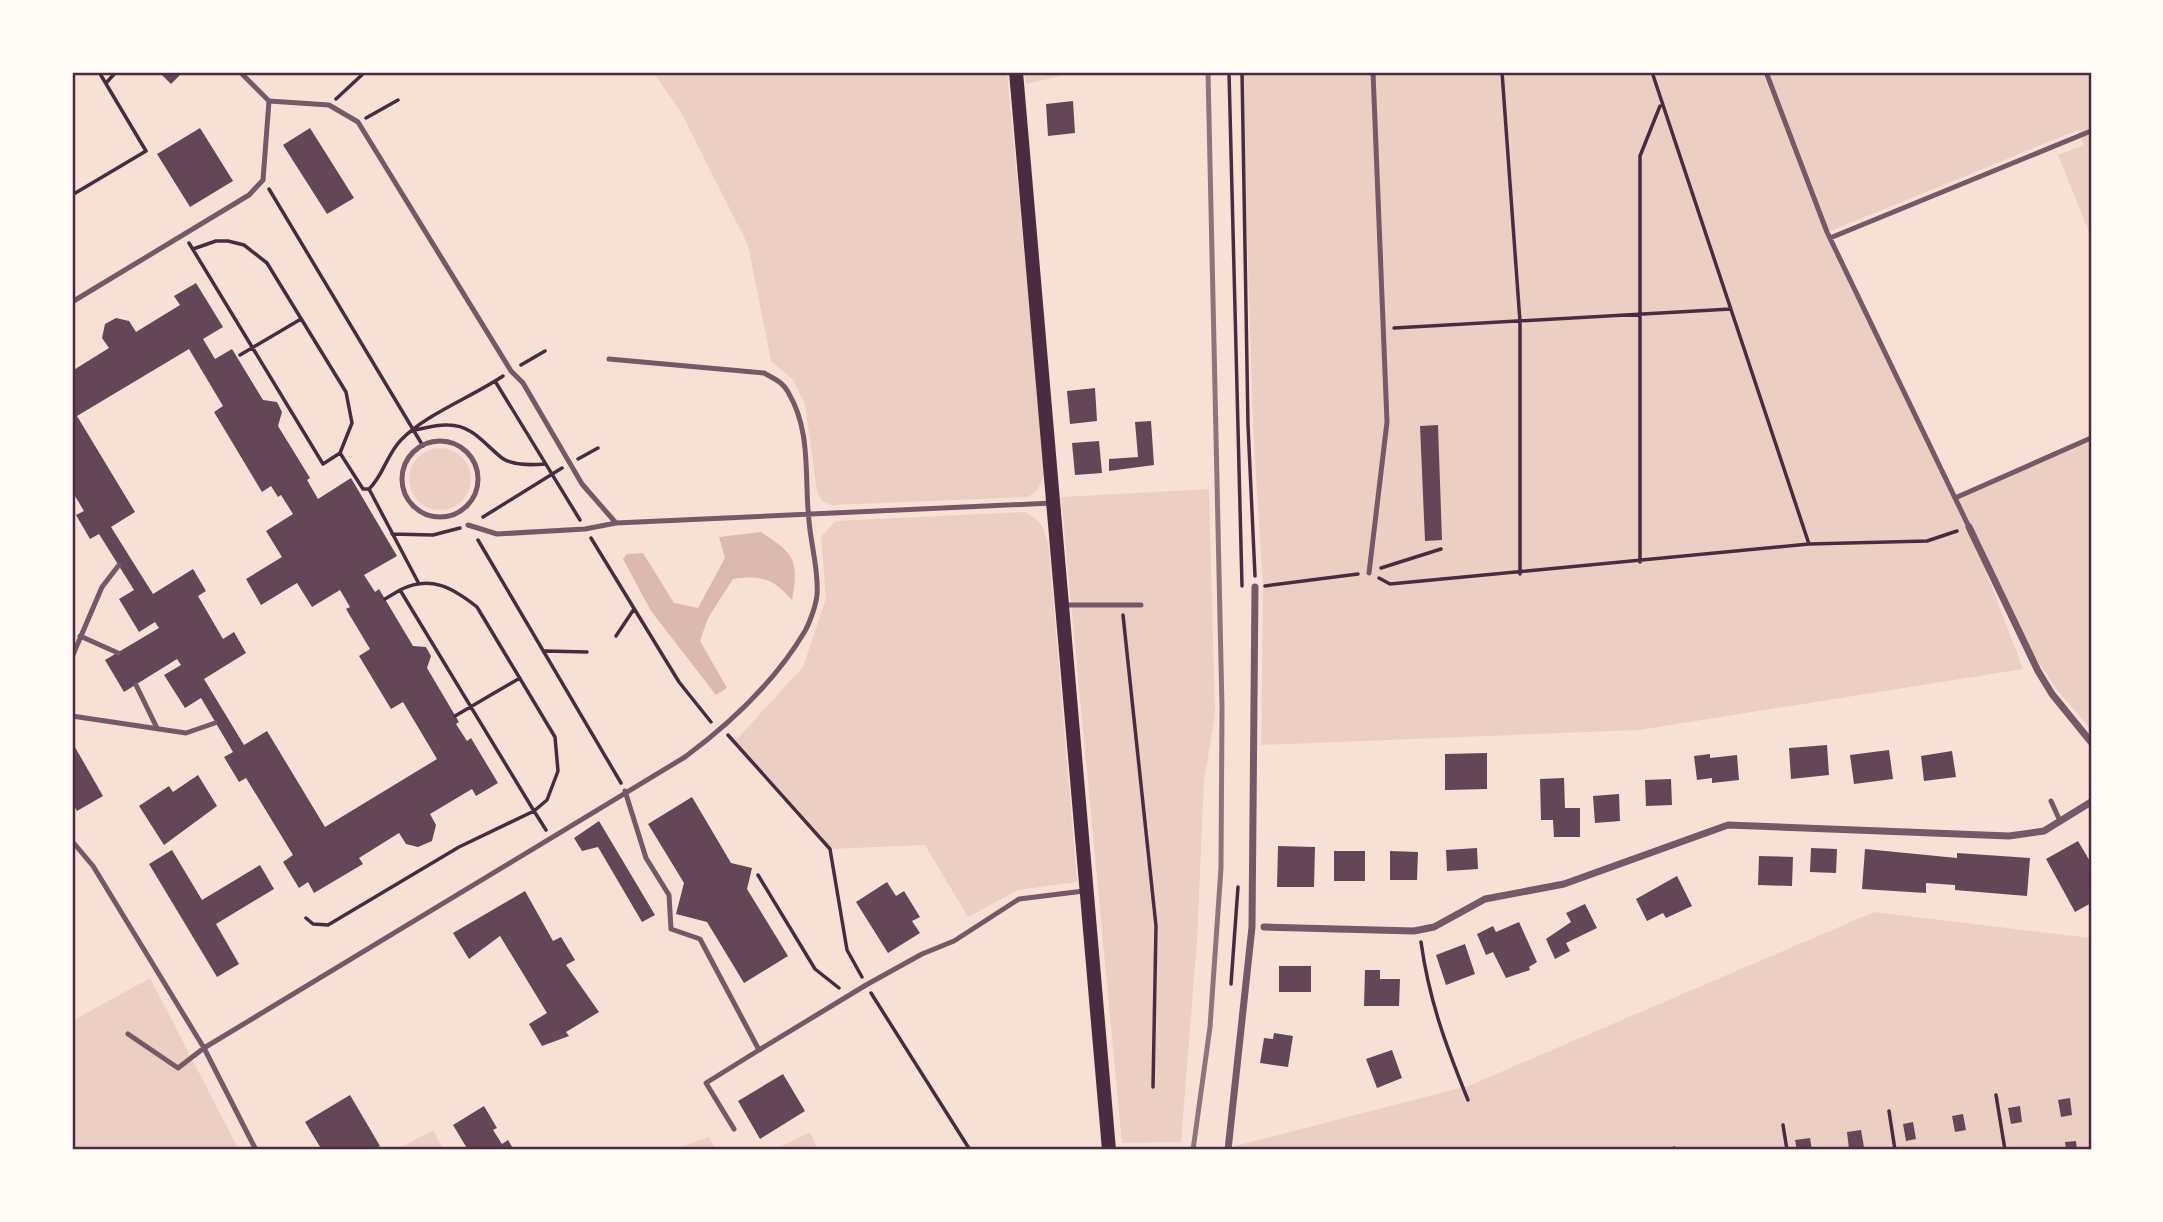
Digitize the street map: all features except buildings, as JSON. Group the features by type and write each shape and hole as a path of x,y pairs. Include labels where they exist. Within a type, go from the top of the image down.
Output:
{"main road":[{"path":"1016,72 1109,1150"}],"street":[{"path":"1969,527 2038,671 2052,694 2091,742"},
{"path":"1228,1150 1252,927 1255,587"},
{"path":"1264,927 1420,930 1434,927 1485,898 1564,884 1728,825 2009,836 2044,831 2091,802"}],"lane":[{"path":"240,72 269,101 329,105 358,122 511,371 523,383 569,464 582,484 616,523"},
{"path":"1369,573 1387,422 1373,72"},
{"path":"1766,72 1830,238 1969,527"},
{"path":"72,302 249,195 263,180 269,101"},
{"path":"1830,238 2091,131"},
{"path":"128,1034 178,1068 204,1048 685,757 722,730 774,673 807,629 817,595 808,514 805,434 788,391 779,380 764,373 609,359"},
{"path":"1955,498 2091,438"},
{"path":"434,442 450,442 465,450 473,459 478,474 477,487 472,499 461,510 446,516 430,515 416,508 408,498 403,483 404,470 408,458 422,446 434,442"},
{"path":"468,524 497,534 585,529 616,523 1053,503"},
{"path":"72,657 102,587 119,565"},
{"path":"1062,605 1140,605"},
{"path":"80,636 118,653"},
{"path":"136,685 157,729"},
{"path":"72,716 186,733 215,723"},
{"path":"625,792 646,858 669,895 671,929 699,939 759,1051"},
{"path":"2051,801 2060,821"},
{"path":"72,841 93,866 204,1048 256,1150"},
{"path":"734,1129 706,1083 848,995 922,954 954,941 1019,899 1087,890"}],"path":[{"path":"72,195 146,151 99,72"},
{"path":"106,83 116,72"},
{"path":"329,105 365,72"},
{"path":"1229,72 1242,594"},
{"path":"1242,72 1248,425 1255,587 1369,573 1441,549"},
{"path":"1502,72 1520,322 1520,574"},
{"path":"1652,72 1809,544"},
{"path":"358,122 398,100"},
{"path":"1640,562 1640,156 1661,104"},
{"path":"263,180 422,446"},
{"path":"184,234 193,249 252,347 323,464 341,453 350,433 350,403 267,263 244,245 216,241 193,249"},
{"path":"1382,329 1731,309"},
{"path":"240,355 302,319"},
{"path":"341,453 363,489 369,489 376,482 400,440 545,351"},
{"path":"495,381 679,682 712,723 722,730 830,849 847,950 866,985 971,1150"},
{"path":"413,430 448,425 466,429 483,439 503,459 532,465 545,464"},
{"path":"392,533 433,536 468,524 598,448"},
{"path":"369,489 418,582"},
{"path":"468,524 617,771 625,792"},
{"path":"1369,573 1391,584 1520,574 1809,544 1927,541 1969,527"},
{"path":"306,918 313,924 328,925 459,847 534,811 547,800 553,786 558,753 555,737 477,607 461,594 439,583 418,582 385,599"},
{"path":"400,590 551,838"},
{"path":"1122,606 1156,926 1153,1087"},
{"path":"616,636 634,609"},
{"path":"545,651 587,652"},
{"path":"456,716 520,678"},
{"path":"758,874 815,969 848,995"},
{"path":"1231,986 1239,880"},
{"path":"1420,930 1428,990 1444,1041 1468,1100"},
{"path":"1996,1095 2005,1150"},
{"path":"1889,1111 1895,1150"},
{"path":"1783,1125 1787,1150"}],"shaded area":[{"path":"653,72 1007,72 1045,473 1037,491 1028,497 832,505 822,501 817,492 805,404 792,379 771,361 748,245 681,112"},
{"path":"1024,72 1078,72 1026,84"},
{"path":"1242,72 1762,72 1776,105 1768,72 2091,72 2091,237 2058,155 2084,145 2078,130 1828,232 1955,497 2091,439 2091,729 2057,690 2014,625 1975,542 2023,669 1639,730 1261,745 1263,587 1253,427"},
{"path":"440,448 462,457 471,479 462,501 440,510 418,501 409,479 418,457"},
{"path":"1209,489 1215,715 1204,781 1197,941 1181,1142 1122,1143 1061,497"},
{"path":"1025,512 1042,527 1049,549 1077,882 1018,890 968,917 925,845 830,849 735,741 803,667 826,598 821,537 835,521"},
{"path":"761,532 781,546 792,559 795,576 792,600 779,587 766,580 733,579 708,618 700,641 727,688 716,695 651,611 623,559 627,554 643,553 674,603 698,608 725,558 719,537"},
{"path":"1874,912 2091,938 2091,1150 1235,1150 1235,1146 1468,1086"},
{"path":"150,978 239,1150 72,1150 72,1021"},
{"path":"433,1130 444,1150 396,1150"},
{"path":"810,1132 818,1150 774,1150"},
{"path":"709,1137 717,1150 673,1150"}],"railway":[{"path":"1193,1150 1210,1027 1221,868 1222,708 1208,72"}]}
